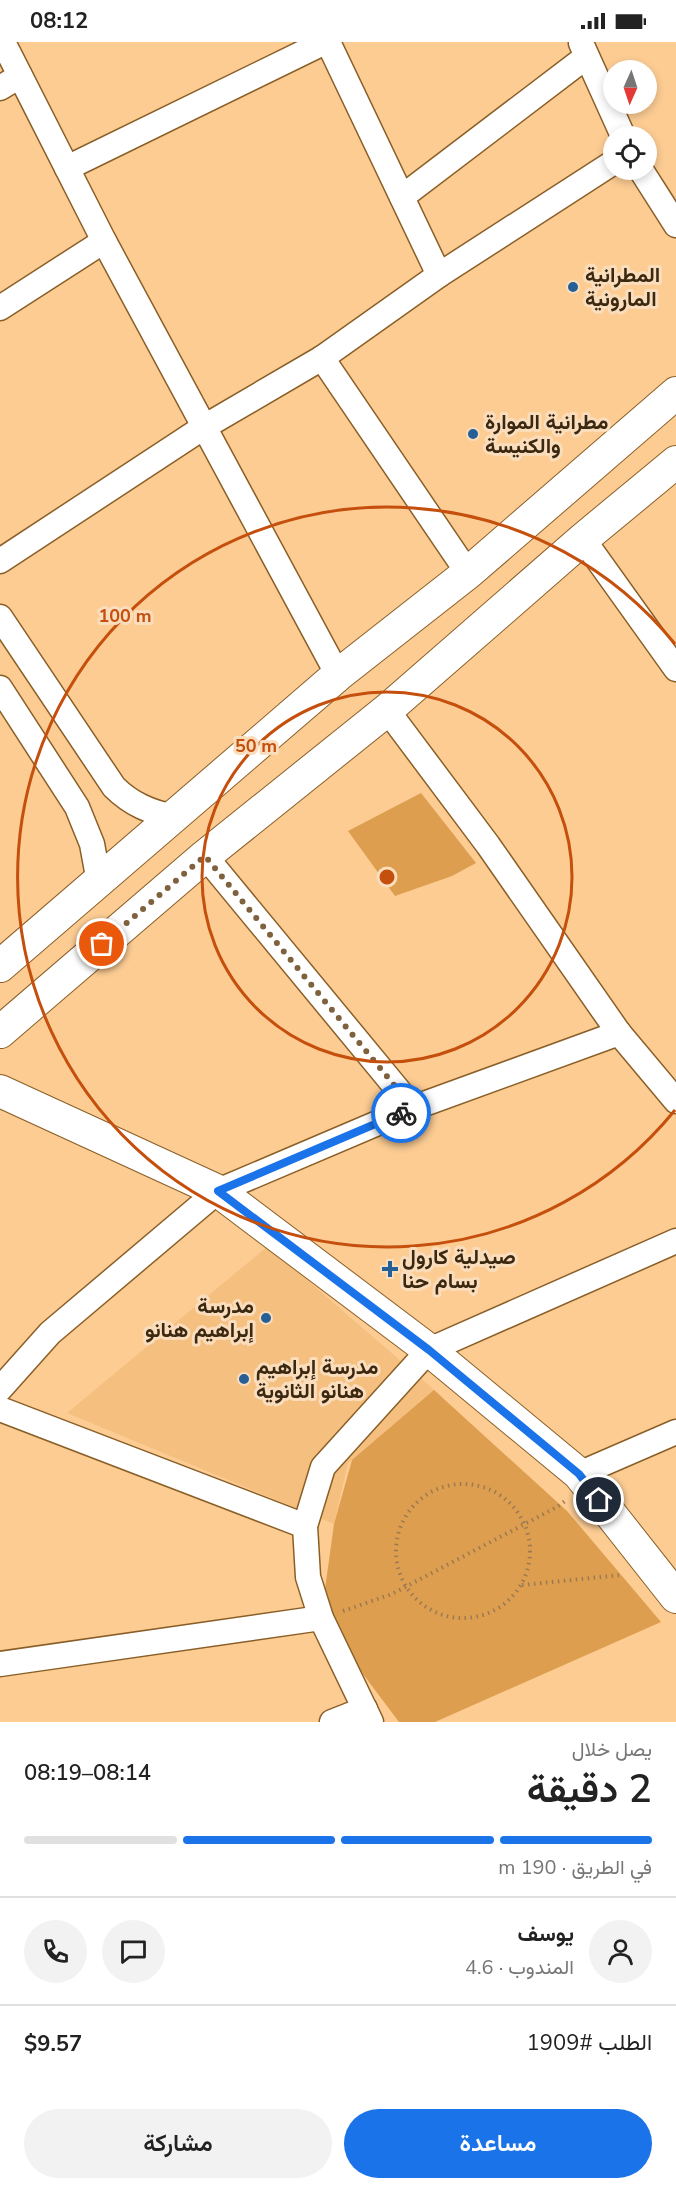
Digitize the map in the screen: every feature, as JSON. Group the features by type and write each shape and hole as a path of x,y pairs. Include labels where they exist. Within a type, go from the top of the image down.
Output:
{"main road":[{"path":"0,966 339,675 468,573 676,393"},
{"path":"0,1032 205,856 387,710 676,462"},
{"path":"0,1090 218,1191 429,1350 583,1479 676,1597"}],"street":[{"path":"3,42 10,82 67,168 339,675"},
{"path":"67,168 326,42 439,275"},
{"path":"402,197 583,50 618,126"},
{"path":"0,561 204,427 322,358 439,275 603,169"},
{"path":"647,180 676,225"},
{"path":"0,308 105,241"},
{"path":"322,358 468,573"},
{"path":"584,539 676,669"},
{"path":"0,617 114,787 125,798 148,810 174,817"},
{"path":"0,688 77,807 92,844 99,882"},
{"path":"387,710 488,844 619,1033 676,1101"},
{"path":"205,856 413,1108"},
{"path":"0,1389 50,1333 218,1191 413,1108 619,1033"},
{"path":"332,1722 368,1716 321,1618 308,1577 305,1526 323,1467 429,1350 676,1241"},
{"path":"0,1409 305,1526"},
{"path":"583,1479 676,1432"},
{"path":"0,1664 321,1618"}],"path":[{"path":"321,1618 393,1594 557,1507 583,1479"},
{"path":"468,1484 490,1490 509,1502 524,1524 530,1542 530,1564 522,1585 507,1603 487,1614 466,1619 444,1616 425,1606 407,1586 399,1572 396,1550 400,1529 410,1510 426,1495 446,1486 468,1484"},
{"path":"522,1585 621,1575"}],"shaded area":[{"path":"421,793 476,863 452,876 395,896 348,831"},
{"name":"مدرسة إبراهيم هنانو","path":"268,1246 440,1395 348,1463 334,1524 67,1413"},
{"path":"434,1390 567,1511 661,1622 435,1722 399,1722 321,1618 334,1524 352,1460"}],"way so far":[{"path":"102,944 205,856 413,1108 401,1113"}],"place":[{"name":"المطرانية المارونية","path":"573,287"},
{"name":"مطرانية الموارة والكنيسة","path":"473,434"},
{"name":"صيدلية كارول بسام حنا","path":"390,1269"},
{"name":"مدرسة إبراهيم هنانو","path":"266,1318"},
{"name":"مدرسة إبراهيم هنانو الثانوية","path":"244,1379"}],"route":[{"path":"401,1113 218,1191 429,1350 579,1474 599,1500"}]}
